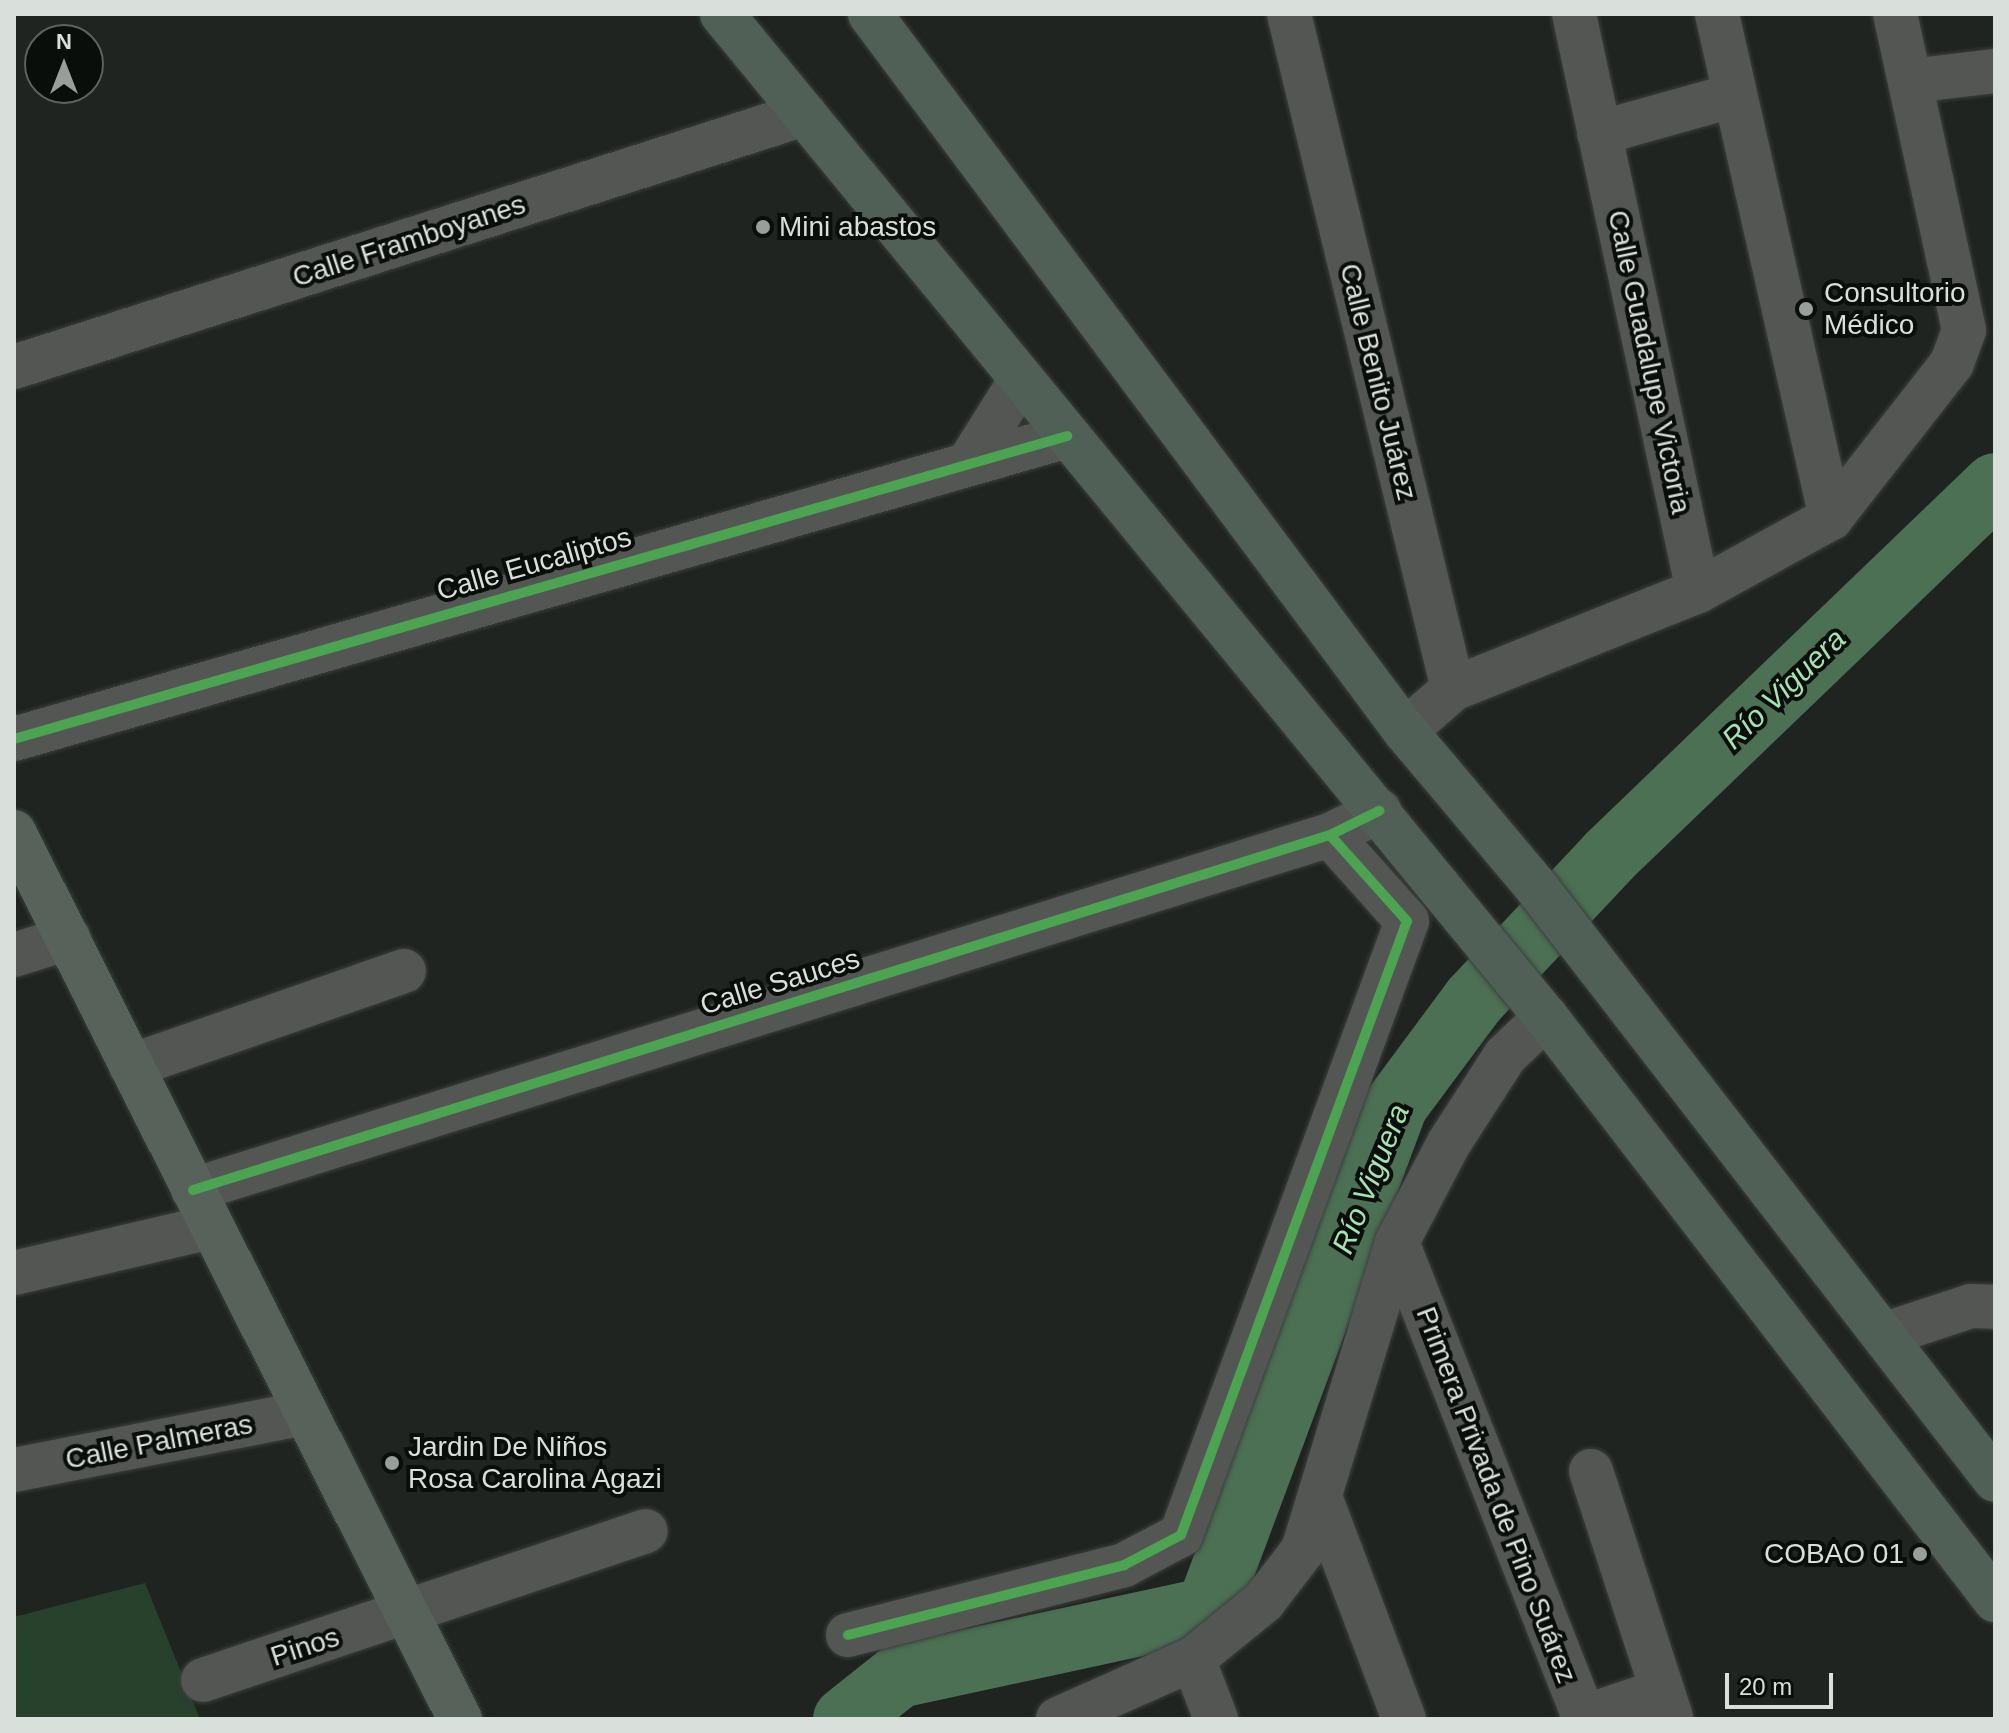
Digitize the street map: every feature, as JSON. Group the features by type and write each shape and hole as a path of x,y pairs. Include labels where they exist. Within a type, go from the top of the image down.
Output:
{"highway":[{"path":"722,14 1536,1004 1995,1600"},
{"path":"870,14 1405,731 1574,934 1995,1480"}],"main road":[{"path":"14,832 460,1719"}],"street":[{"name":"Calle Benito Juárez","path":"1289,14 1453,689"},
{"name":"Calle Guadalupe Victoria","path":"1574,14 1698,591"},
{"path":"1717,14 1831,518"},
{"path":"1405,731 1453,689 1698,591 1831,518 1952,363 1964,330 1895,14"},
{"path":"1910,81 1995,71"},
{"path":"1599,133 1735,95"},
{"name":"Calle Framboyanes","path":"14,367 804,114"},
{"path":"968,464 1021,380"},
{"name":"Calle Eucaliptos","path":"14,739 1067,436"},
{"name":"Calle Sauces","path":"14,1273 201,1208 1330,835 1379,811"},
{"path":"1330,835 1407,921"},
{"path":"848,1635 1124,1565 1181,1535 1407,921 1445,893"},
{"path":"14,955 68,938"},
{"path":"131,1066 404,971"},
{"path":"1058,1719 1193,1659 1264,1601 1303,1550 1322,1502 1397,1242 1449,1143 1536,1004"},
{"name":"Primera Privada de Pino Suárez","path":"1397,1242 1584,1717 1666,1705"},
{"path":"1883,1335 1971,1306 1995,1307"},
{"name":"Calle Palmeras","path":"14,1470 305,1413"},
{"path":"1591,1471 1666,1705"},
{"path":"1322,1502 1404,1719"},
{"name":"Pinos","path":"203,1680 407,1614 646,1531"},
{"path":"1193,1659 1216,1719"}],"green space":[{"path":"145,1583 200,1719 14,1719 14,1617"}],"waterway":[{"name":"Río Viguera","path":"845,1719 899,1676 1208,1609 1396,1105 1474,1000 1609,856 1995,485"}],"cycle path":[{"path":"14,739 1067,436"},
{"path":"193,1190 1330,835 1379,811"},
{"path":"848,1635 1124,1565 1181,1535 1407,921 1330,835"}],"place":[{"name":"Mini abastos","path":"763,227"},
{"name":"Consultorio Médico","path":"1806,309"},
{"name":"Jardin De Niños Rosa Carolina Agazi","path":"392,1463"},
{"name":"COBAO 01","path":"1920,1554"}]}
